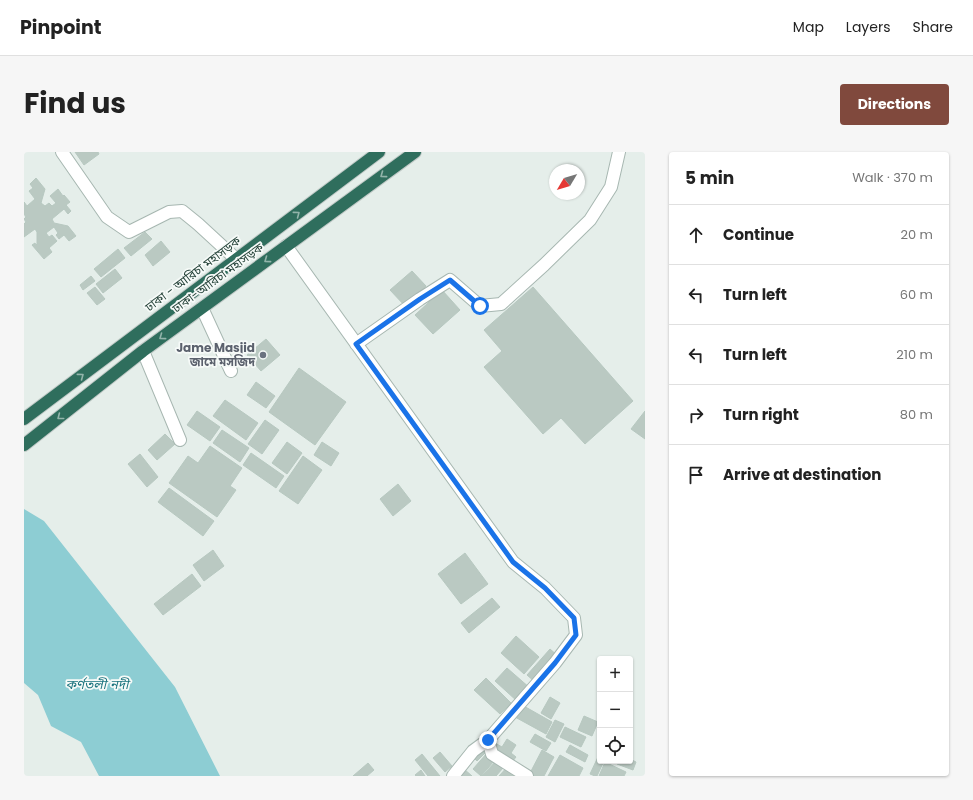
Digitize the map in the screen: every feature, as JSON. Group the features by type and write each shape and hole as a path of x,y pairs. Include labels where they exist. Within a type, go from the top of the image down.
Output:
{"highway":[{"name":"ঢাকা - আরিচা মহাসড়ক","path":"26,417 379,152"},
{"name":"ঢাকা-আরিচা মহাসড়ক","path":"24,445 143,351 415,152"}],"street":[{"path":"62,152 107,217 129,232 169,212 182,211 236,259"},
{"path":"356,344 450,280 480,306 501,304 590,220 611,187 619,152"},
{"path":"286,246 513,562 545,588 574,618 576,635 555,663 488,740 472,751 453,776"},
{"path":"202,308 231,371"},
{"path":"143,351 180,440"},
{"path":"488,740 492,754 526,776"}],"water":[{"name":"কর্ণতলী নদী","path":"24,509 44,521 175,687 220,776 99,776 81,742 51,726 38,695 24,683"}],"building":[{"path":"75,152 98,152 99,154 84,165"},
{"path":"36,178 45,189 41,203 45,206 49,203 52,206 56,203 50,196 58,189 70,202 66,205 71,211 68,214 64,209 52,219 54,223 68,226 76,236 69,241 64,235 59,239 56,235 58,233 54,227 46,233 49,237 52,235 57,241 49,248 52,252 44,259 32,245 35,243 36,245 37,244 37,232 35,229 24,237 24,224 26,222 24,219 26,217 24,214 24,202 27,206 35,199 29,191 33,188 30,184"},
{"path":"145,232 152,239 131,256 124,248"},
{"path":"161,241 170,252 153,266 145,255"},
{"path":"118,249 125,258 101,277 94,269"},
{"path":"115,269 122,278 103,293 96,284"},
{"path":"412,271 426,286 405,306 390,290"},
{"path":"91,276 95,281 83,290 80,285"},
{"path":"95,287 105,299 97,305 87,293"},
{"path":"533,287 633,401 585,444 561,418 543,434 484,367 502,351 484,330"},
{"path":"442,290 460,310 433,334 415,315"},
{"name":"Jame Masjid জামে মসজিদ","path":"266,339 280,355 261,371 247,355"},
{"path":"299,368 346,402 315,445 269,412"},
{"path":"256,382 275,396 266,408 247,395"},
{"path":"225,400 258,423 246,440 213,416"},
{"path":"197,411 220,427 210,441 187,425"},
{"path":"645,411 645,439 631,429"},
{"path":"265,420 279,430 262,454 248,444"},
{"path":"222,430 249,448 240,462 213,443"},
{"path":"165,434 175,444 157,460 148,450"},
{"path":"287,442 302,453 287,474 272,463"},
{"path":"322,442 339,453 331,466 314,455"},
{"path":"210,446 242,468 230,486 236,490 217,517 169,483 188,456 198,463"},
{"path":"251,453 284,476 276,488 243,465"},
{"path":"140,454 158,477 147,487 128,464"},
{"path":"303,456 322,470 298,504 279,491"},
{"path":"398,484 411,501 393,516 380,499"},
{"path":"169,488 214,521 203,536 158,502"},
{"path":"213,550 224,566 204,581 193,565"},
{"path":"465,553 488,584 461,604 438,574"},
{"path":"192,574 201,586 163,615 154,604"},
{"path":"492,598 500,607 469,633 461,623"},
{"path":"516,636 539,657 524,674 501,653"},
{"path":"550,649 558,656 535,682 527,675"},
{"path":"507,668 530,688 518,702 495,681"},
{"path":"486,678 511,703 500,714 474,690"},
{"path":"550,697 560,703 551,719 541,713"},
{"path":"522,705 552,722 546,734 515,717"},
{"path":"584,716 597,722 592,736 578,730"},
{"path":"555,720 564,724 555,742 546,737"},
{"path":"565,727 586,737 581,747 560,737"},
{"path":"535,734 551,743 546,751 530,742"},
{"path":"507,739 516,745 511,753 516,757 512,762 491,748 495,743 502,747"},
{"path":"570,745 588,755 585,762 566,752"},
{"path":"479,748 485,753 477,761 472,756"},
{"path":"542,750 554,757 544,776 531,776 529,775"},
{"path":"440,752 452,766 445,772 433,758"},
{"path":"487,753 495,760 481,776 473,769"},
{"path":"422,754 440,776 428,776 415,760"},
{"path":"560,755 583,768 579,776 548,776"},
{"path":"597,759 597,764 603,764 597,776 590,774"},
{"path":"633,760 636,762 633,770 617,764 633,764"},
{"path":"496,761 503,768 496,776 482,776"},
{"path":"368,763 374,770 367,776 353,776"},
{"path":"604,764 609,764 626,772 624,776 599,776"},
{"path":"509,765 517,773 514,776 499,776"},
{"path":"464,769 472,776 458,776"},
{"path":"421,770 425,776 415,775"}],"place":[{"name":"Jame Masjid জামে মসজিদ","path":"263,355"}],"route":[{"path":"480,306 450,280 356,344 513,562 545,588 574,618 576,635 555,663 488,740"}]}
